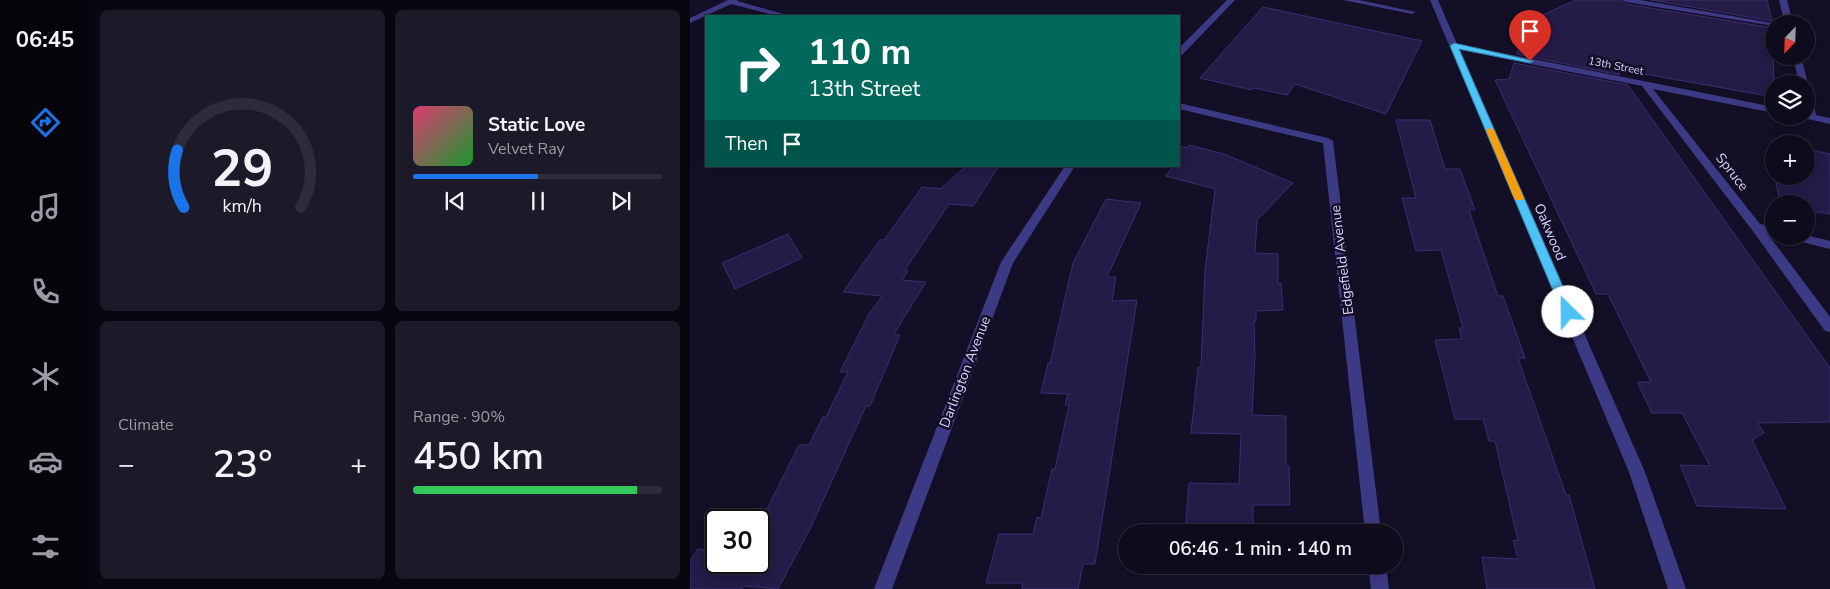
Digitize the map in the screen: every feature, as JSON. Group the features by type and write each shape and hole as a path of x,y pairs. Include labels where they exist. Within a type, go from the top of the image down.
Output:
{"street":[{"path":"1180,52 1231,0"},
{"path":"1347,0 1412,12"},
{"name":"Oakwood","path":"1434,0 1636,472 1677,589"},
{"path":"1626,0 1765,23"},
{"path":"1783,0 1787,15"},
{"path":"690,21 732,1 783,15"},
{"name":"13th Street","path":"1454,46 1765,108"},
{"name":"Spruce","path":"1645,84 1756,227 1830,327"},
{"name":"Edgefield Avenue","path":"1180,106 1328,141 1372,524"},
{"path":"1815,118 1830,121"},
{"name":"Darlington Avenue","path":"883,589 1007,262 1069,167"},
{"path":"1756,227 1765,229"},
{"path":"1815,241 1830,245"},
{"path":"1378,574 1380,589"}],"building":[{"path":"1576,0 1620,0 1626,4 1765,27 1765,65 1774,65 1774,75 1765,75 1765,95 1616,69 1620,75 1517,54 1526,22"},
{"path":"1651,0 1767,0 1771,15 1765,15 1765,20"},
{"path":"1263,7 1422,41 1386,114 1295,84 1287,95 1254,88 1252,90 1200,78"},
{"path":"1514,63 1628,85 1830,368 1830,422 1758,423 1764,433 1752,440 1786,509 1697,506 1680,465 1710,466 1682,413 1652,413 1637,382 1651,382 1608,294 1596,294 1495,80 1509,79"},
{"path":"1396,120 1430,120 1445,169 1460,169 1475,210 1469,210 1498,296 1503,296 1525,358 1518,358 1566,495 1569,495 1595,589 1487,589 1482,557 1518,559 1513,540 1518,541 1495,441 1489,441 1483,419 1455,419 1435,340 1462,339 1459,328 1463,328 1441,250 1416,251 1402,198 1416,198"},
{"path":"1189,145 1224,154 1293,183 1257,220 1255,253 1278,254 1278,284 1281,283 1283,310 1256,311 1256,321 1254,321 1255,355 1252,415 1286,416 1286,465 1289,466 1290,505 1253,505 1253,524 1186,524 1189,483 1239,484 1241,434 1191,433 1198,367 1201,367 1205,270 1215,189 1166,176 1172,167 1180,167 1180,146 1187,148"},
{"path":"1815,151 1830,154 1830,214 1815,212 1815,195 1778,195 1777,185 1815,185"},
{"path":"965,167 998,167 973,206 949,204 905,270 908,271 902,280 926,282 894,334 900,335 870,406 866,406 810,529 778,589 744,586 742,589 690,589 690,561 698,549 705,550 705,574 770,574 770,509 767,509 799,445 809,445 823,417 826,417 848,372 840,372 869,314 882,296 843,292 880,240 884,240 922,187 941,189"},
{"path":"1106,199 1141,203 1107,277 1116,277 1112,301 1137,300 1095,564 1083,564 1078,589 1022,589 1023,583 986,583 999,534 1033,534 1037,517 1041,518 1052,469 1055,469 1069,405 1065,405 1068,394 1041,393 1048,363 1050,363 1073,263"},
{"path":"788,234 802,258 735,289 722,263"}],"slow traffic":[{"path":"1490,130 1519,198"}],"route":[{"path":"1530,61 1454,46 1568,312"}]}
